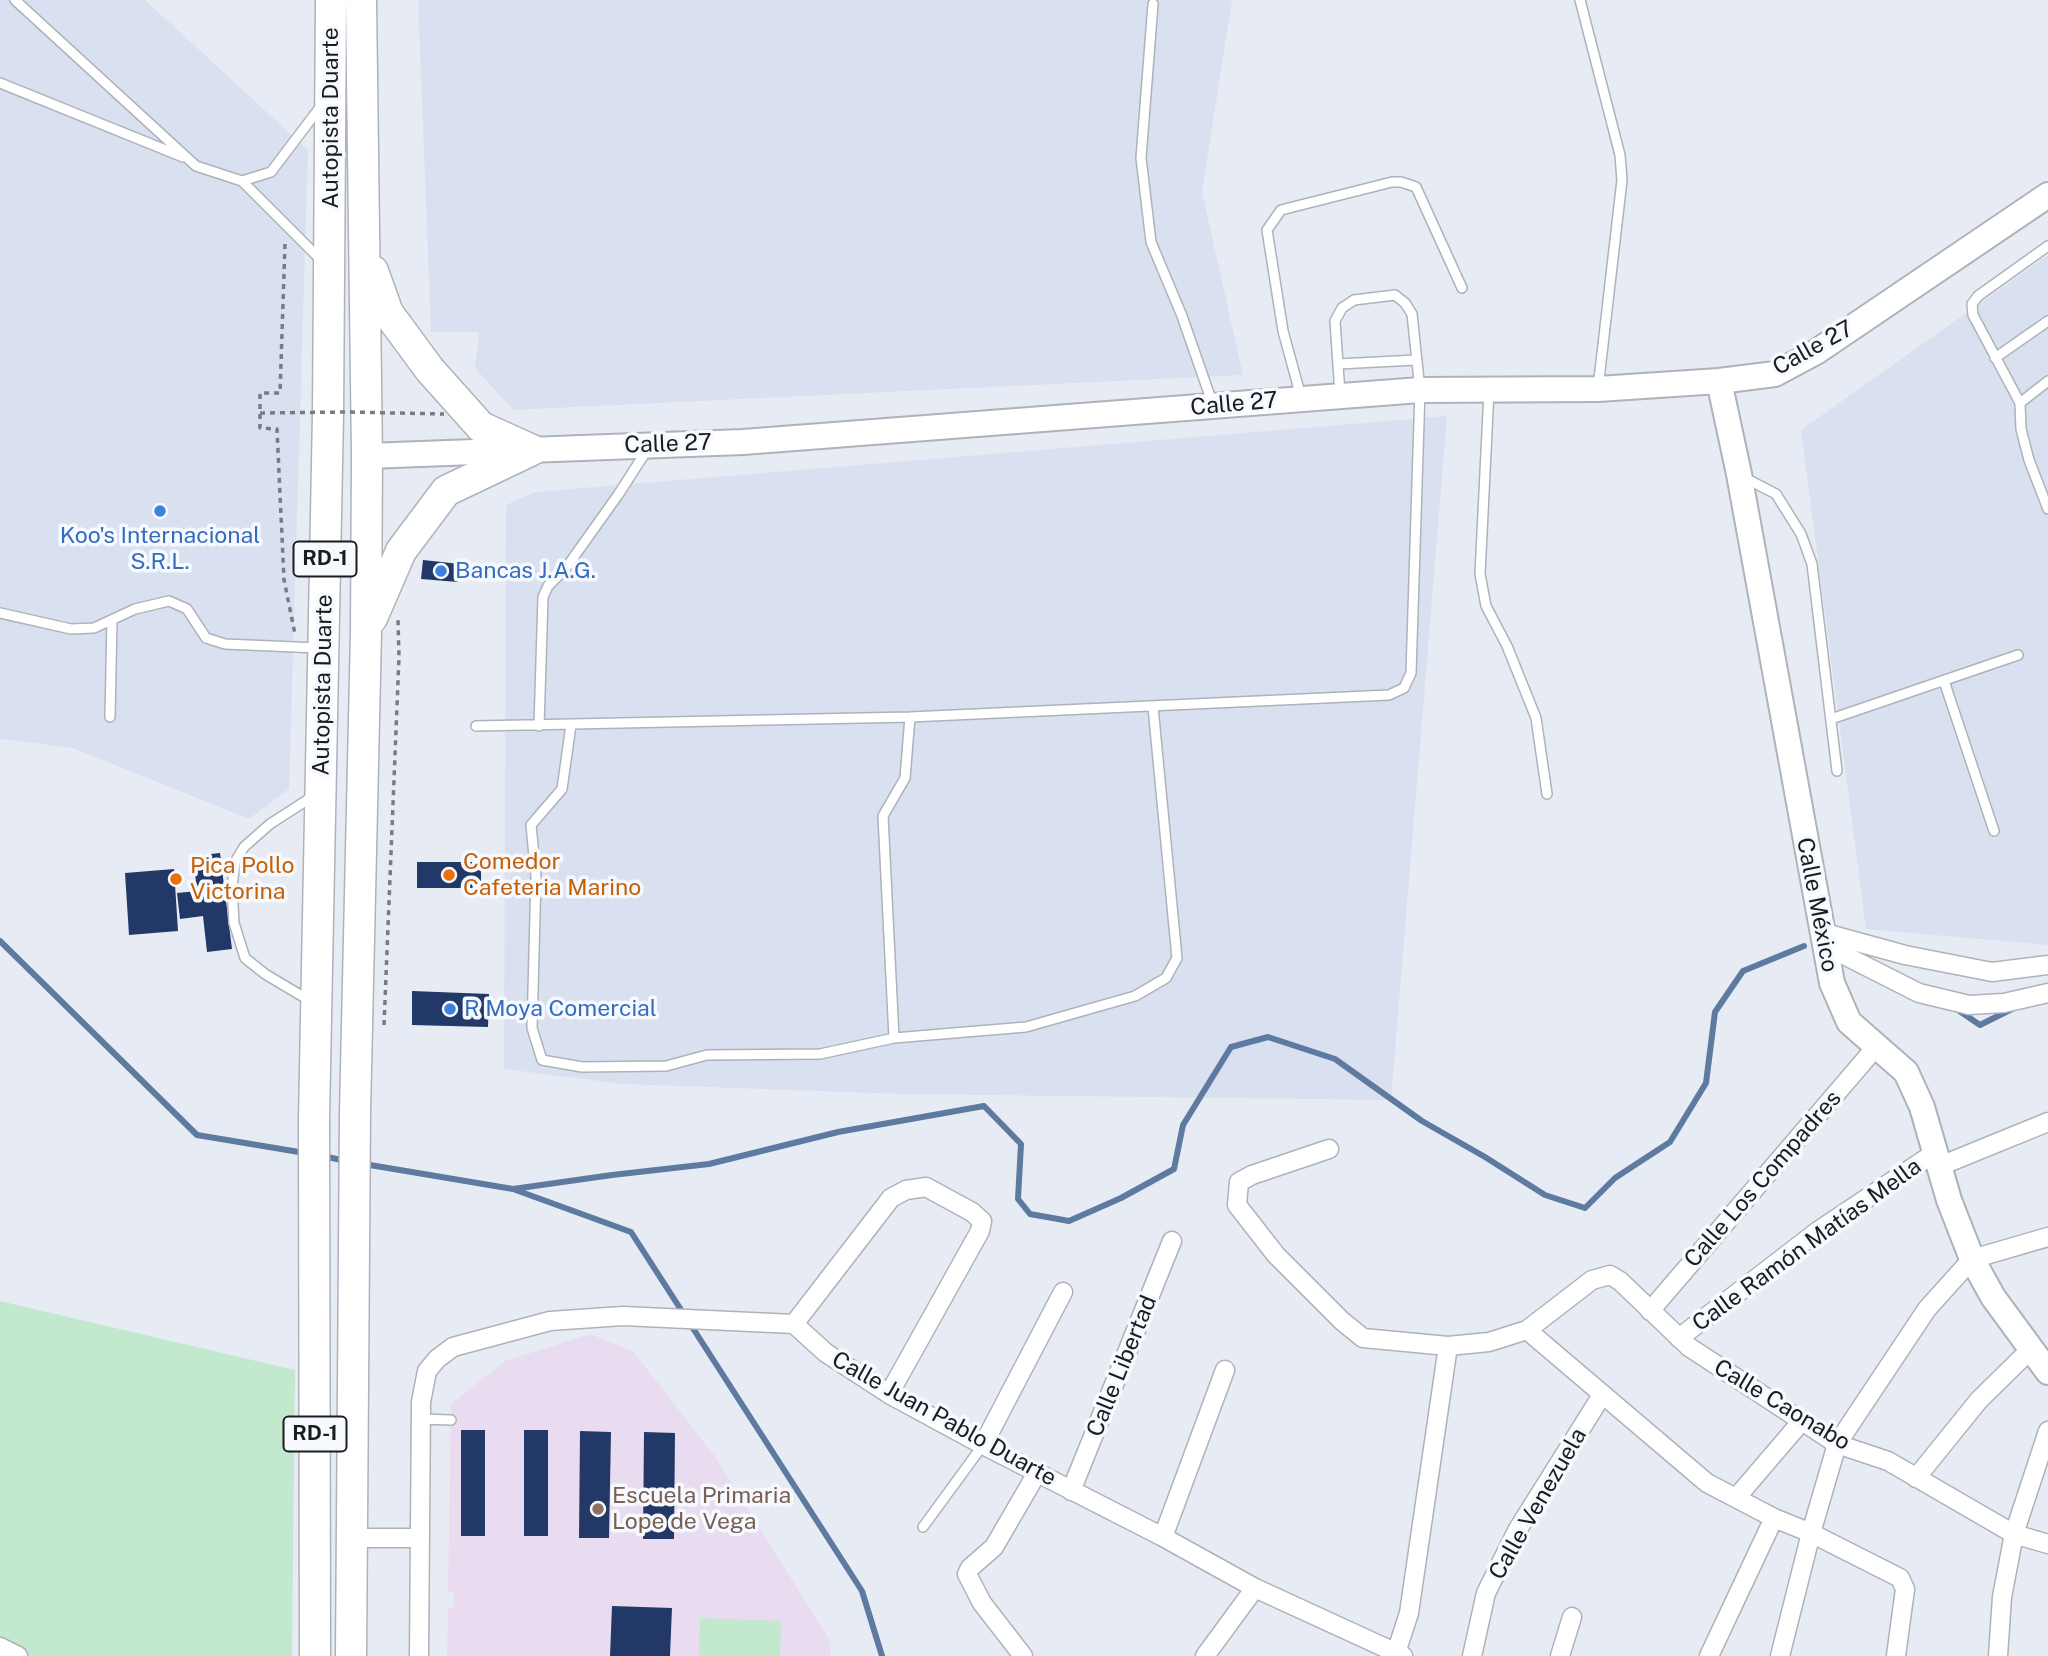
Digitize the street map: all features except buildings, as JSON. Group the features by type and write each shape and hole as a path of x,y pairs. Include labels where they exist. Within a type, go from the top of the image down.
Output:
{"highway":[{"name":"Autopista Duarte","path":"315,1656 314,1118 321,791 311,647 330,268 331,0"},
{"name":"Autopista Duarte","path":"352,1538 355,1113 366,632 367,456 360,0"},
{"path":"365,251 388,313 430,370 481,427 532,450"},
{"path":"366,632 401,551 446,491 532,450"},
{"name":"RD-1","path":"351,1656 352,1538"}],"street":[{"name":"Calle 27","path":"367,456 743,442 1420,390 1598,390 1775,374 1816,352 2042,203"},
{"name":"Calle México","path":"1719,381 1739,474 1832,983 1849,1022 1906,1072 1922,1107 1949,1200 1972,1259 1993,1297 2048,1371"},
{"path":"1823,942 1992,972 2048,965"},
{"path":"1823,942 1919,993 1969,1005 2004,1003 2048,993"},
{"name":"Calle Los Compadres","path":"1650,1311 1876,1047"},
{"name":"Calle Ramón Matías Mella","path":"1679,1338 1818,1231 1938,1159 2048,1122"},
{"path":"1329,1149 1239,1182 1237,1205 1276,1255 1342,1321 1363,1338 1448,1346 1489,1342 1527,1330 1707,1483 1900,1578 1905,1589 1896,1656"},
{"path":"419,1656 421,1402 427,1371 453,1347 550,1321 623,1316 794,1324 891,1198 906,1190 926,1187 972,1212 982,1221 981,1230 890,1394"},
{"path":"1780,1656 1837,1444 1927,1309 1972,1259 2048,1237"},
{"name":"Calle Libertad","path":"1071,1491 1172,1241"},
{"name":"Calle Caonabo","path":"1527,1330 1592,1280 1610,1275 1620,1281 1689,1348 1801,1422 1837,1444 1888,1461 2014,1534 2048,1544"},
{"path":"983,1445 1063,1292"},
{"name":"Calle Juan Pablo Duarte","path":"794,1324 826,1353 890,1394 983,1445 1163,1537 1255,1588 1399,1655"},
{"path":"1399,1655 1409,1612 1448,1346"},
{"path":"1916,1478 1979,1401 2031,1349"},
{"path":"1163,1537 1225,1370"},
{"name":"Calle Venezuela","path":"1472,1656 1486,1593 1518,1528 1602,1395"},
{"path":"1736,1498 1801,1422"},
{"path":"1998,1656 2002,1597 2014,1534 2048,1431"},
{"path":"1023,1656 982,1603 967,1574 970,1567 994,1547 1037,1474"},
{"path":"1709,1656 1774,1518"},
{"path":"352,1538 420,1538"},
{"path":"1205,1656 1255,1588"},
{"path":"1560,1656 1572,1617"},
{"path":"0,1647 18,1656"}],"lane":[{"path":"15,0 196,166 242,181 330,268"},
{"path":"1580,0 1620,155 1622,180 1598,390"},
{"path":"1153,4 1141,158 1151,242 1182,316 1213,407"},
{"path":"0,83 188,159"},
{"path":"242,181 271,172 331,93"},
{"path":"1301,399 1283,331 1267,230 1281,211 1392,182 1416,187 1462,288"},
{"path":"2048,246 1978,296 1972,304 1973,315 2020,402 2021,429 2029,460 2048,509"},
{"path":"476,726 910,718 1389,695 1404,688 1411,673 1420,390 1412,314 1405,303 1395,295 1354,300 1342,308 1335,321 1340,396"},
{"path":"1996,358 2048,321"},
{"path":"1338,364 1416,360"},
{"path":"2020,402 2048,381"},
{"path":"1489,390 1480,574 1486,606 1507,646 1536,718 1547,794"},
{"path":"539,726 543,597 548,586 566,568 618,495 650,445"},
{"path":"1739,474 1776,494 1801,534 1812,564 1837,771"},
{"path":"0,613 71,629 93,628 135,609 169,601 187,609 206,638 225,644 311,647"},
{"path":"110,717 112,620"},
{"path":"1831,719 2018,654"},
{"path":"1944,681 1994,831"},
{"path":"571,725 562,789 531,825 536,877 532,1028 542,1060 582,1067 666,1066 707,1055 820,1054 894,1038 1026,1027 1135,996 1166,978 1177,958 1153,707"},
{"path":"894,1038 883,816 905,778 910,718"},
{"path":"316,1005 244,958 234,923 232,887 235,862 244,847 270,824 321,791"},
{"path":"421,1419 451,1420"},
{"path":"923,1527 983,1445"}],"path":[{"path":"285,225 280,393 260,393 260,428 277,429 284,580 289,613 311,647"},
{"path":"260,413 444,414"},
{"path":"384,1025 399,657 398,618"}],"shaded area":[{"path":"0,0 145,0 308,150 289,789 249,819 73,748 0,739"},
{"path":"418,0 1232,0 1202,192 1243,375 513,410 475,368 479,332 431,332"},
{"path":"2048,255 2048,945 1866,929 1801,430"},
{"path":"1447,416 1391,1100 900,1094 623,1084 504,1069 506,505 535,492"},
{"name":"Escuela Primaria Lope de Vega","path":"590,1334 633,1351 714,1455 829,1639 831,1656 447,1656 448,1608 454,1607 454,1592 448,1591 451,1404 505,1361"}],"green space":[{"path":"0,1301 295,1370 292,1656 0,1656"},
{"path":"700,1618 781,1621 780,1656 699,1656"}],"waterway":[{"path":"0,941 197,1135 305,1153"},
{"path":"513,1189 709,1164 838,1132 984,1106 1021,1144 1018,1199 1030,1214 1069,1221 1121,1198 1174,1169 1183,1125 1231,1047 1268,1037 1335,1059 1422,1121 1545,1195 1585,1208 1615,1178 1670,1142 1706,1083 1715,1012 1743,971 1804,946"},
{"path":"1955,1008 1980,1025 2016,1007"},
{"path":"323,1156 346,1161"},
{"path":"364,1164 513,1189 631,1232 862,1591 882,1656"}],"place":[{"name":"Koo's Internacional S.R.L.","path":"160,511"},
{"name":"Bancas J.A.G.","path":"441,571"},
{"name":"Comedor Cafeteria Marino","path":"449,875"},
{"name":"Pica Pollo Victorina","path":"176,879"},
{"name":"R Moya Comercial","path":"450,1009"},
{"name":"Escuela Primaria Lope de Vega","path":"598,1509"}]}
